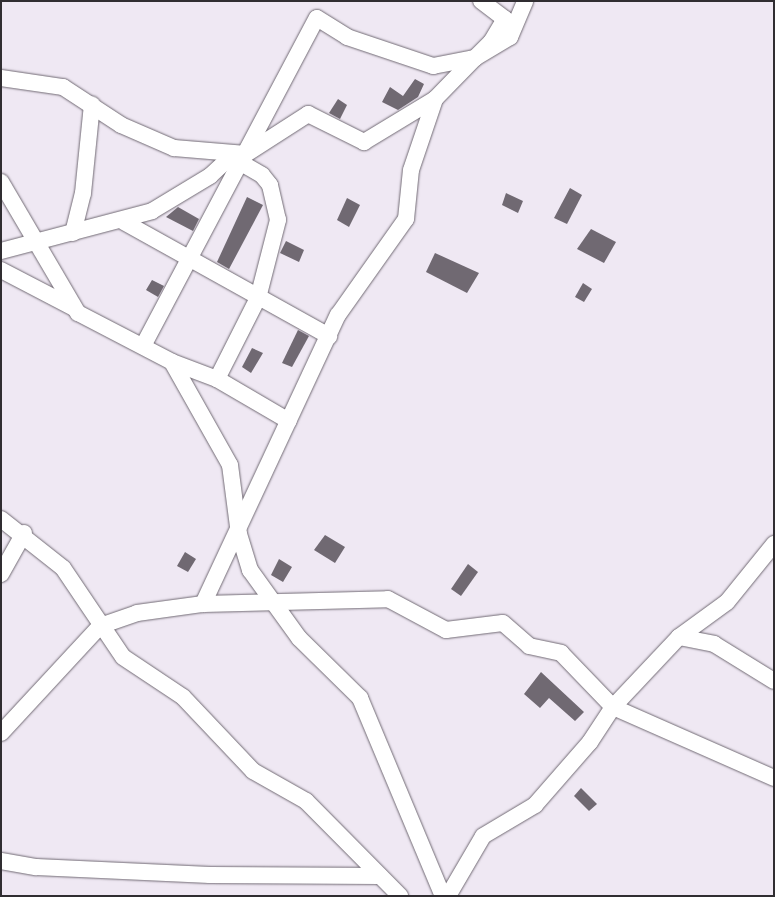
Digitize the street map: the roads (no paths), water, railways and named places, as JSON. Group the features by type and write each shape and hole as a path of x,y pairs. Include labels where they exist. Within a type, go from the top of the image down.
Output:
{"street":[{"path":"1,251 124,222 179,196 308,114 364,142 435,99 475,58 507,29 525,1"},
{"path":"485,3 507,29"},
{"path":"143,346 189,260 240,157 317,18 347,37 433,66 475,58"},
{"path":"1,78 63,87 121,124 174,148 240,157 262,175 276,198 274,245 258,298 217,380"},
{"path":"203,604 239,534 329,336 361,278 406,219 411,170 435,99"},
{"path":"72,233 83,193 92,104"},
{"path":"1,182 38,241 74,308"},
{"path":"124,222 189,260 329,336"},
{"path":"1,270 172,362 217,380 289,421"},
{"path":"172,362 230,465 239,534 250,570 272,605 299,638 360,698 443,896"},
{"path":"1,519 24,533 64,568 100,626 124,657 183,697 253,770 306,801 400,896"},
{"path":"1,574 24,533"},
{"path":"448,896 483,836 535,805 590,742 613,707 679,636 727,602 774,544"},
{"path":"1,733 100,626 137,612 203,604 272,605 388,599 446,630 503,623 529,646 561,653 613,707 774,778"},
{"path":"679,636 714,644 774,681"},
{"path":"1,861 36,867 210,875 380,876"}]}
